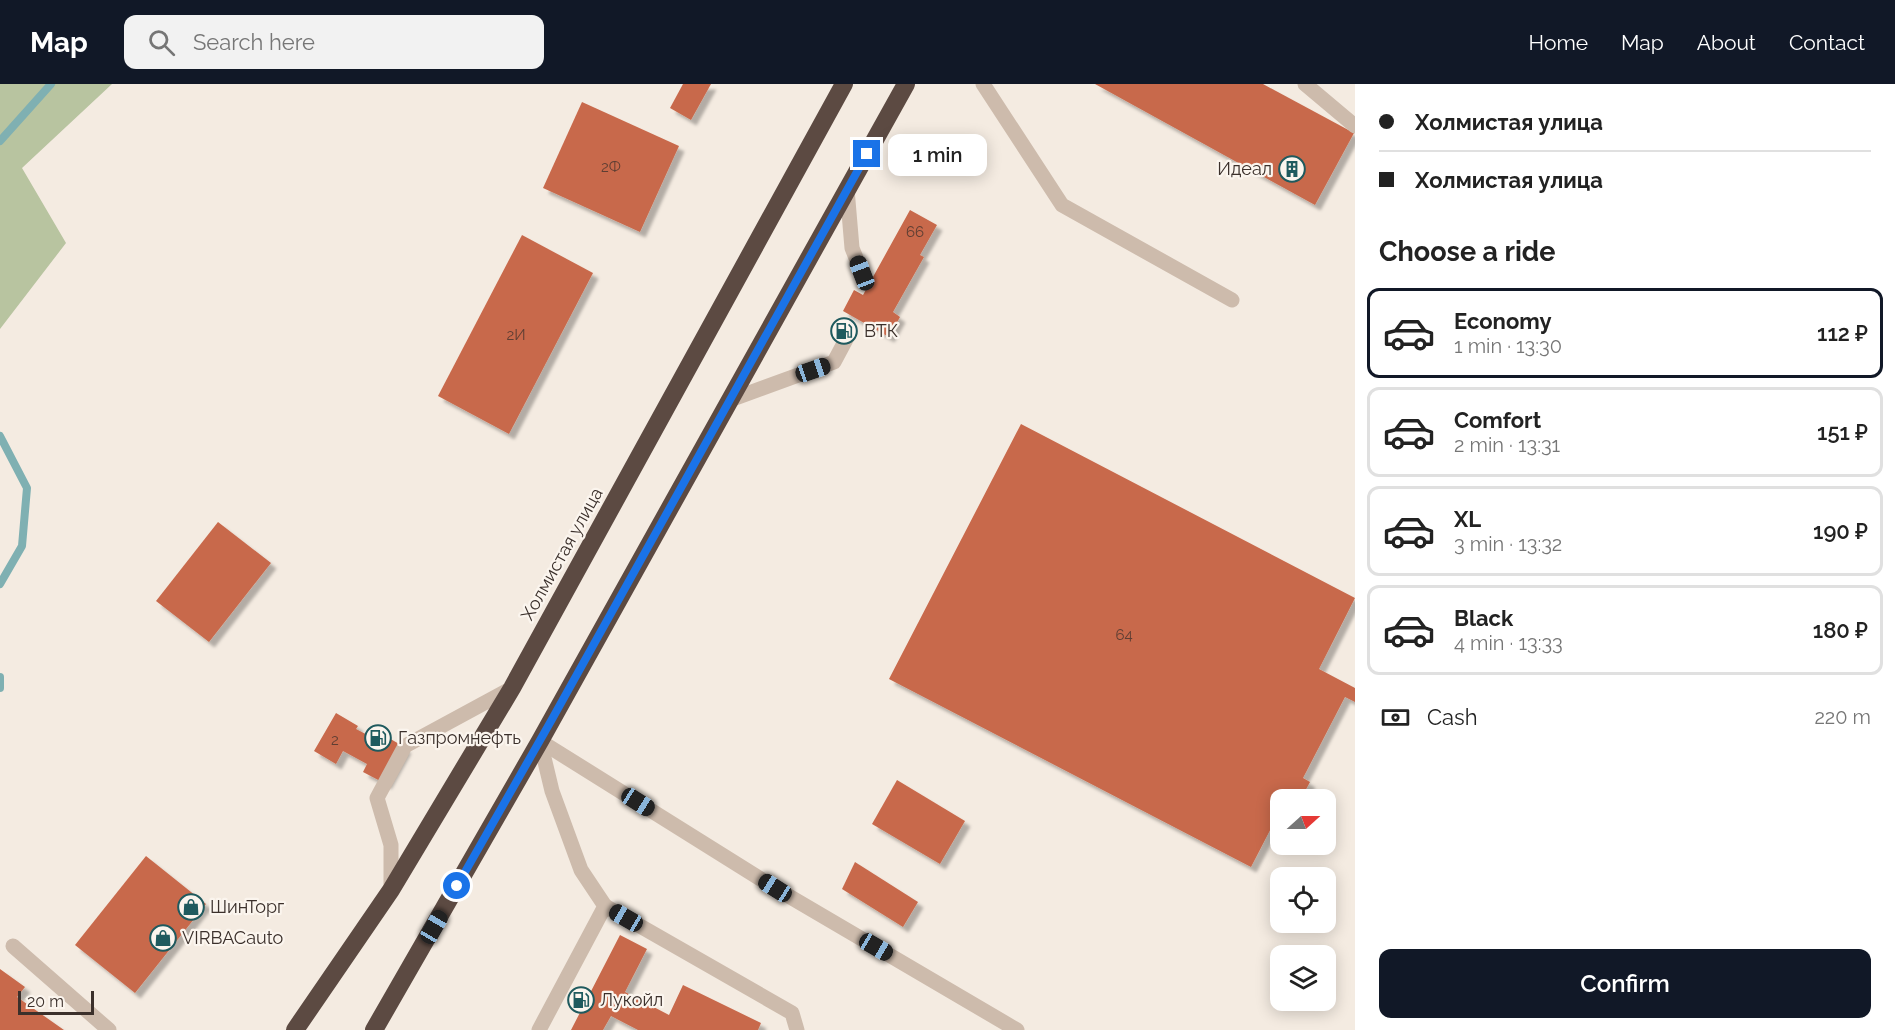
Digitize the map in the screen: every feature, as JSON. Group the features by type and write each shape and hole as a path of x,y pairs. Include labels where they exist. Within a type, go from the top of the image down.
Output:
{"highway":[{"name":"Холмистая улица","path":"295,1030 391,890 512,688 844,84"},
{"path":"374,1030 540,741 906,84"}],"street":[{"path":"983,84 1062,205 1232,300"},
{"path":"1305,84 1355,126"},
{"path":"847,189 852,248 862,273"},
{"path":"730,400 834,363 850,332"},
{"path":"391,890 391,845 376,798 405,746 512,688"},
{"path":"540,741 552,791 581,870 605,906 792,1013 797,1030"},
{"path":"540,741 775,888 1017,1030"},
{"path":"539,1030 605,906"},
{"path":"13,946 109,1030"}],"green space":[{"path":"0,84 112,84 22,168 66,243 0,329"}],"building":[{"path":"683,84 711,84 691,120 670,108"},
{"name":"Идеал","path":"1095,84 1263,84 1354,133 1315,205"},
{"path":"582,102 679,146 640,232 543,188"},
{"path":"910,210 937,225 920,255 924,257 893,312 900,317 889,337 843,311 854,290 863,295"},
{"path":"522,235 593,273 509,434 438,396"},
{"path":"1021,424 1355,598 1319,669 1355,688 1355,702 1345,697 1303,778 1310,782 1306,789 1270,789 1270,830 1251,867 889,679"},
{"path":"218,522 271,563 209,642 156,601"},
{"path":"336,713 358,726 356,729 379,741 382,734 406,748 386,784 363,772 367,764 343,751 336,764 314,751"},
{"path":"897,780 965,821 940,864 872,824"},
{"path":"146,856 206,904 135,993 75,945"},
{"path":"855,862 918,902 903,927 842,889"},
{"path":"620,935 647,949 625,992 669,1015 683,985 761,1023 758,1030 638,1030 611,1016 603,1030 571,1030"},
{"path":"0,969 25,987 17,997 64,1030 0,1030"}],"waterway":[{"path":"0,141 51,84"},
{"path":"0,436 27,488 22,546 0,584"},
{"path":"0,677 0,688"}],"place":[{"name":"Идеал","path":"1292,169"},
{"name":"ВТК","path":"844,331"},
{"name":"Газпромнефть","path":"378,738"},
{"name":"ШинТорг","path":"191,907"},
{"name":"VIRBACauto","path":"163,938"},
{"name":"Лукойл","path":"581,1000"}],"route":[{"path":"457,886 867,154"}]}
